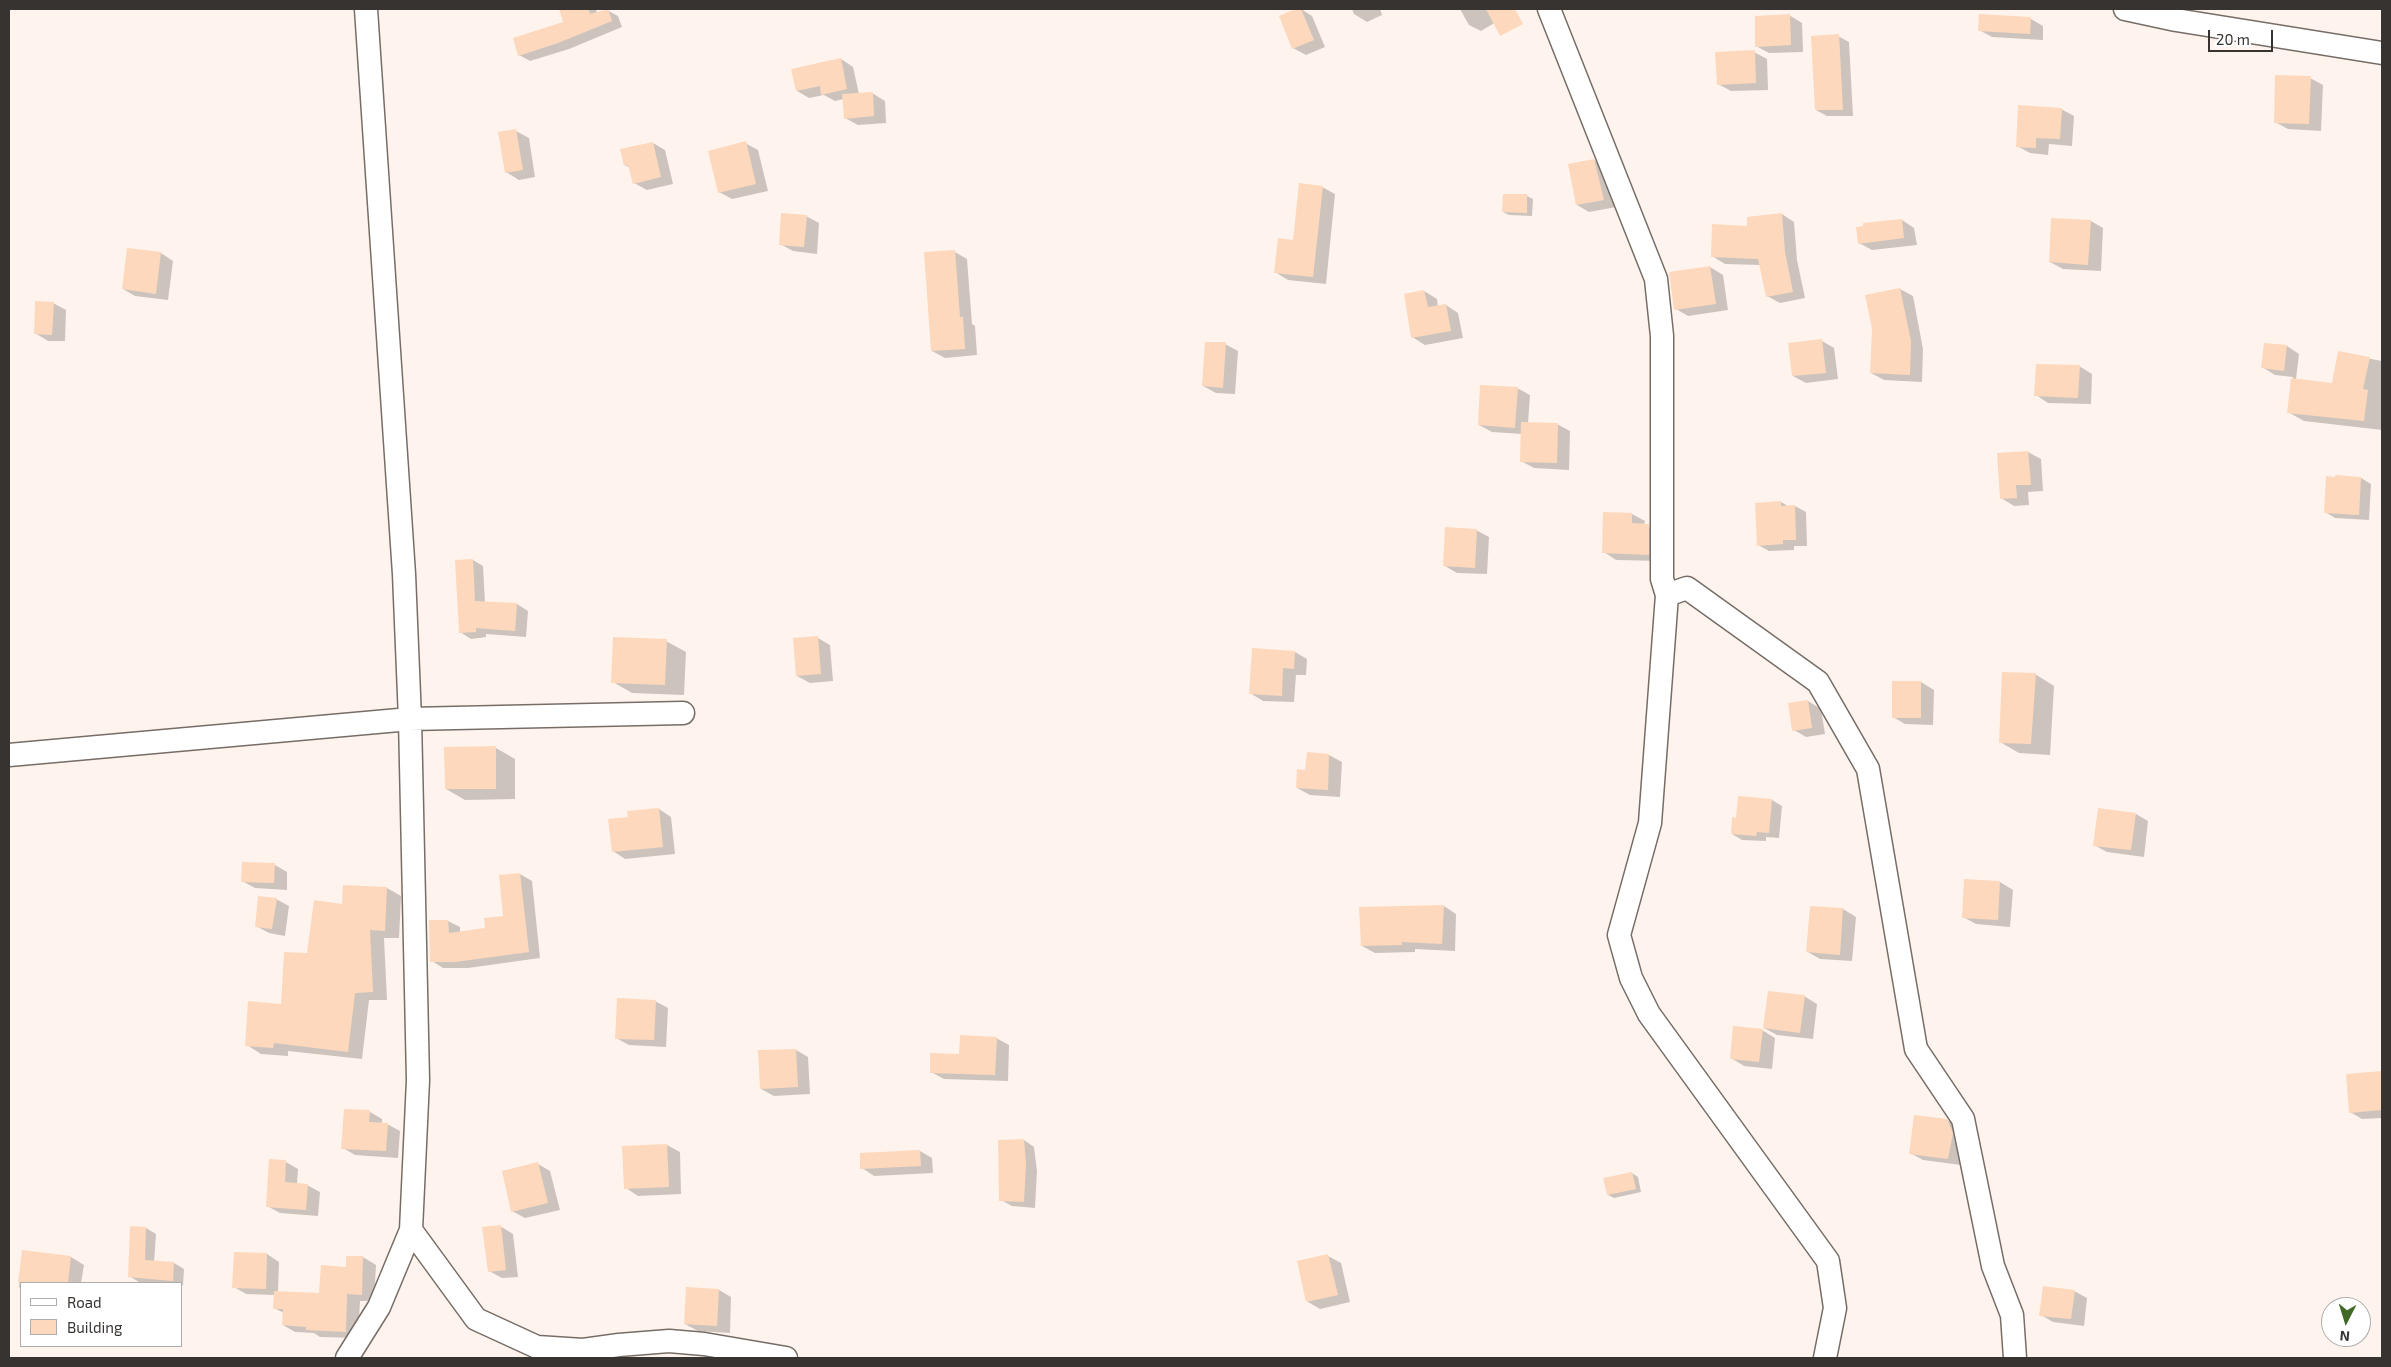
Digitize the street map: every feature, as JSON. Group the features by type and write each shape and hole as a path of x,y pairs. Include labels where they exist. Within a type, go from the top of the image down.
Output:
{"street":[{"path":"347,1358 379,1306 411,1230 418,1080 410,719 404,574 366,9"},
{"path":"1549,9 1656,280 1662,336 1662,579 1667,594 1650,823 1620,935 1631,978 1649,1014 1828,1261 1835,1308 1825,1358"},
{"path":"2125,9 2176,20 2382,53"},
{"path":"1667,594 1687,588 1818,682 1868,769 1916,1049 1963,1119 1993,1266 2012,1315 2015,1358"},
{"path":"9,755 410,719 683,713"},
{"path":"411,1230 476,1319 537,1347 584,1350 669,1341 704,1344 786,1358"}],"building":[{"path":"559,9 588,9 590,14 608,9 612,21 558,43 518,56 513,38 563,22"},
{"path":"1295,9 1301,9 1314,40 1292,49 1279,16"},
{"path":"1486,9 1515,9 1523,24 1500,36"},
{"path":"1790,14 1791,45 1755,47 1755,16"},
{"path":"1979,14 2031,17 2030,34 1978,31"},
{"path":"1839,34 1843,110 1815,110 1811,36"},
{"path":"1755,50 1756,83 1717,85 1715,52"},
{"path":"841,58 847,89 821,95 820,86 796,91 791,69"},
{"path":"2275,75 2311,76 2309,124 2274,123"},
{"path":"873,92 874,116 844,119 842,94"},
{"path":"2018,105 2062,108 2060,139 2036,138 2036,148 2016,147"},
{"path":"516,129 523,170 505,173 498,132"},
{"path":"746,141 756,184 718,193 708,151"},
{"path":"653,142 661,177 633,184 628,165 624,166 620,149"},
{"path":"1594,159 1604,200 1576,205 1568,164"},
{"path":"1299,183 1323,186 1313,277 1274,273 1278,238 1293,240"},
{"path":"1503,194 1527,194 1527,213 1502,212"},
{"path":"781,213 807,215 804,247 779,245"},
{"path":"1782,213 1785,252 1793,292 1766,297 1758,259 1711,257 1712,224 1747,226 1747,217"},
{"path":"2051,218 2091,220 2088,265 2049,262"},
{"path":"1902,219 1904,238 1858,244 1856,227 1863,226 1863,223"},
{"path":"127,248 161,252 156,294 122,289"},
{"path":"955,250 960,317 963,317 965,349 931,351 924,252"},
{"path":"1710,266 1716,304 1674,310 1669,272"},
{"path":"1900,288 1911,341 1910,375 1870,373 1872,329 1865,295"},
{"path":"1424,290 1428,307 1446,304 1451,331 1411,338 1404,294"},
{"path":"35,301 54,302 52,335 34,334"},
{"path":"1822,339 1826,373 1792,376 1788,343"},
{"path":"1205,342 1226,342 1223,388 1202,386"},
{"path":"2264,343 2287,345 2284,371 2261,368"},
{"path":"2338,351 2370,357 2363,389 2368,390 2364,421 2287,413 2291,378 2332,383"},
{"path":"2036,364 2080,365 2078,398 2034,396"},
{"path":"1480,385 1518,387 1515,428 1478,425"},
{"path":"1521,422 1558,423 1557,463 1520,462"},
{"path":"2028,451 2031,485 2016,485 2017,498 2000,499 1997,453"},
{"path":"2335,475 2361,477 2359,515 2324,513 2326,476 2335,477"},
{"path":"1781,501 1781,506 1795,505 1796,540 1783,540 1783,544 1757,546 1755,503"},
{"path":"1603,512 1632,513 1632,523 1649,524 1649,555 1602,553"},
{"path":"1445,527 1477,529 1475,568 1443,566"},
{"path":"473,559 475,601 517,603 515,631 476,628 476,632 459,633 455,560"},
{"path":"818,636 821,674 796,676 793,638"},
{"path":"613,637 667,639 665,685 611,683"},
{"path":"1252,648 1295,651 1294,669 1283,668 1282,696 1249,694"},
{"path":"2002,672 2036,673 2031,744 1999,743"},
{"path":"1892,681 1921,681 1921,718 1892,718"},
{"path":"1808,700 1812,728 1792,731 1788,703"},
{"path":"496,746 496,789 445,789 444,747"},
{"path":"1307,752 1329,754 1328,790 1296,788 1297,769 1305,770"},
{"path":"1738,796 1772,799 1769,833 1757,832 1756,836 1731,834 1732,817 1736,818"},
{"path":"659,808 663,847 612,852 608,819 628,817 627,811"},
{"path":"2098,808 2136,813 2131,850 2093,846"},
{"path":"242,862 275,863 274,883 241,882"},
{"path":"520,873 529,952 455,962 430,962 429,920 448,920 449,933 485,928 484,918 503,916 499,875"},
{"path":"1964,879 2000,881 1998,920 1962,918"},
{"path":"343,885 387,887 385,931 370,930 373,992 355,993 348,1052 274,1043 273,1048 245,1046 248,1001 281,1004 284,952 307,953 314,900 342,904"},
{"path":"258,896 277,898 272,929 255,927"},
{"path":"1444,905 1442,944 1402,942 1402,945 1361,946 1359,907"},
{"path":"1810,906 1843,908 1840,955 1806,952"},
{"path":"1768,991 1805,995 1800,1033 1763,1028"},
{"path":"617,998 656,1000 654,1040 615,1039"},
{"path":"1733,1026 1763,1029 1759,1062 1730,1059"},
{"path":"960,1035 997,1037 995,1075 930,1073 930,1053 959,1054"},
{"path":"796,1049 798,1087 760,1089 758,1050"},
{"path":"2382,1071 2382,1110 2349,1113 2346,1074"},
{"path":"344,1109 370,1110 369,1122 388,1123 386,1151 341,1149"},
{"path":"1914,1115 1947,1119 1953,1133 1948,1159 1909,1154"},
{"path":"1024,1139 1026,1164 1024,1202 999,1201 998,1140"},
{"path":"667,1144 669,1187 624,1189 622,1146"},
{"path":"920,1150 921,1166 860,1169 860,1153"},
{"path":"269,1159 286,1160 285,1182 308,1184 306,1210 266,1207"},
{"path":"538,1162 548,1203 511,1212 502,1171"},
{"path":"1632,1172 1636,1189 1607,1195 1603,1178"},
{"path":"501,1225 506,1270 488,1272 482,1227"},
{"path":"130,1226 146,1227 145,1260 174,1262 173,1281 128,1277"},
{"path":"22,1250 71,1256 68,1282 18,1283"},
{"path":"234,1252 267,1253 266,1289 232,1288"},
{"path":"1328,1254 1338,1295 1306,1302 1297,1261"},
{"path":"346,1256 363,1256 362,1295 347,1294 346,1332 306,1330 306,1327 282,1325 283,1309 273,1309 274,1291 319,1293 321,1265 346,1267"},
{"path":"2043,1286 2075,1290 2071,1319 2039,1316"},
{"path":"686,1287 719,1289 717,1326 684,1324"}]}
